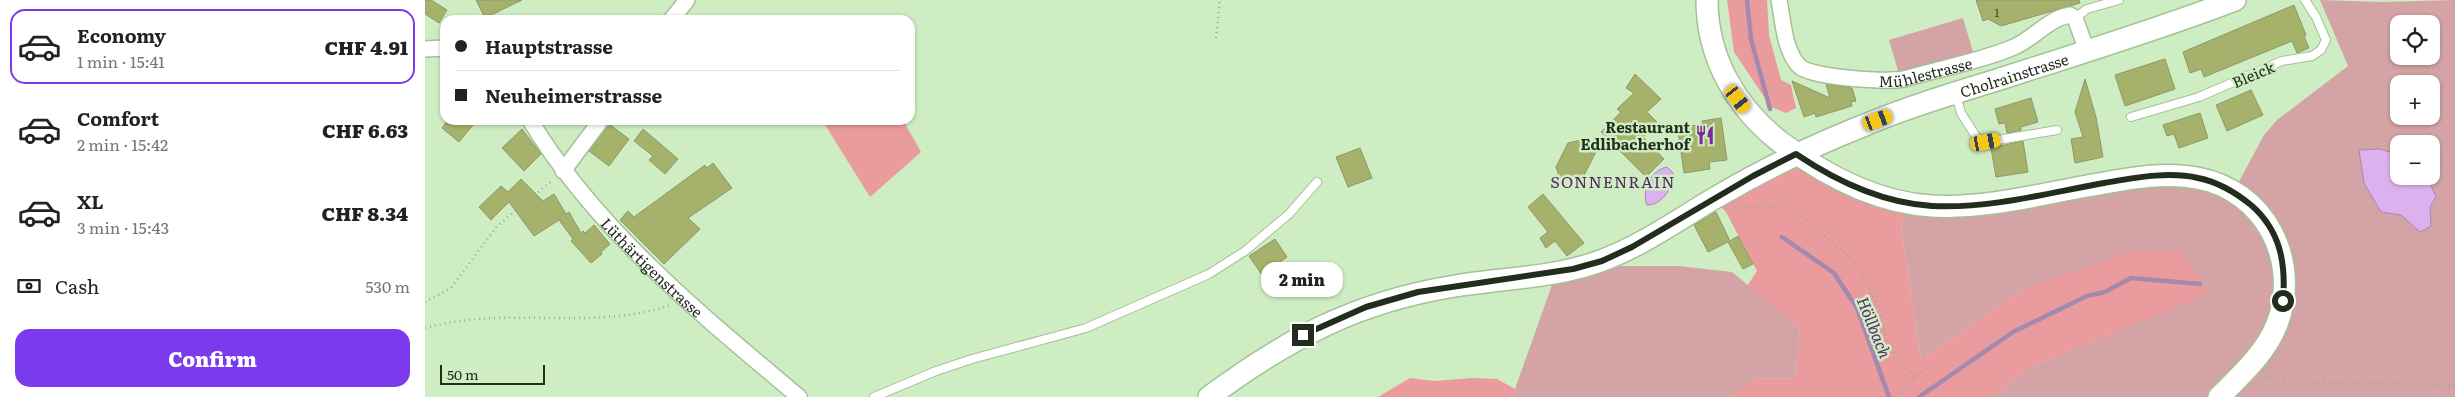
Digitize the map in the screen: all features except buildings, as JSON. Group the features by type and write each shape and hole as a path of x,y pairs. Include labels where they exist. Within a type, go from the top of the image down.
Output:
{"street":[{"path":"675,15 687,0"},
{"path":"1707,0 1710,30 1725,76 1750,114 1763,128 1819,170 1858,188 1883,197 1931,206 2006,201 2135,178 2166,176 2198,178 2234,191 2259,212 2278,244 2285,272 2283,301 2277,325 2264,347 2246,370 2219,397"},
{"name":"Mühlestrasse","path":"1779,0 1787,39 1793,58 1799,66 1813,73 1888,81 1904,79 2005,51 2029,39 2049,22 2070,15 2075,18"},
{"name":"Cholrainstrasse","path":"1209,397 1303,335 1339,317 1379,302 1418,292 1573,269 1602,261 1632,247 1713,199 1796,154 1861,126 2235,0"},
{"path":"2075,18 2087,51"},
{"path":"425,49 440,48"},
{"name":"Lüthärtigenstrasse","path":"533,125 563,171 607,222 687,300 799,397"},
{"path":"563,171 597,125"}],"lane":[{"path":"2075,18 2087,10 2119,0"},
{"name":"Bleick","path":"2131,117 2199,97 2282,61 2312,56 2321,50 2325,40 2316,17 2305,0"},
{"path":"1955,93 1961,113 1975,138 1979,141 1986,142 2057,130"},
{"path":"874,397 936,371 972,359 1086,328 1209,274 1245,251 1289,214 1317,182"}],"path":[{"path":"1215,38 1220,0"},
{"path":"425,302 451,288 497,226 563,171"},
{"path":"1713,199 1723,207 1787,207 1828,238 1857,265 1879,310 1888,344 1902,365 1915,378"},
{"path":"425,328 468,318 600,319 633,316 687,300"},
{"path":"1896,397 1925,368"},
{"path":"2246,370 2283,381 2455,385"}],"shaded area":[{"path":"1727,0 1767,0 1769,35 1781,80 1791,85 1796,108 1786,113 1771,107 1734,52"},
{"path":"2320,0 2382,2 2455,0 2455,397 1992,397 2033,366 2208,294 2021,290 1921,359 1901,226 1910,203 2135,178 2234,191 2264,135 2277,120 2348,66"},
{"path":"1963,18 1973,52 1899,74 1889,40"},
{"path":"825,125 906,125 921,152 870,197"},
{"path":"2380,149 2390,152 2390,185 2431,185 2436,197 2430,207 2431,226 2420,232 2401,215 2381,212 2364,183 2359,150"},
{"path":"1796,154 1910,203 1901,226 1921,359 2021,290 2131,251 2181,251 2209,294 2033,366 1992,397 1733,397 1750,379 1795,378 1800,328 1747,286 1757,271 1726,212 1713,199"},
{"path":"1667,167 1673,173 1669,189 1658,202 1647,205 1645,199 1646,187 1656,172"},
{"path":"1620,266 1678,266 1732,272 1800,328 1795,378 1750,379 1733,397 1516,397 1515,389 1552,285"},
{"path":"1410,378 1434,381 1472,378 1497,379 1515,389 1516,397 1378,397"}],"waterway":[{"path":"1747,0 1751,39 1770,109"},
{"name":"Höllbach","path":"1782,237 1834,273 1857,308 1889,397"},
{"path":"1919,397 2013,332 2087,296 2105,292 2131,278 2200,284"}],"place":[{"name":"Restaurant Edlibacherhof","path":"1705,135"}],"district":[{"name":"SONNENRAIN","path":"1613,181"}],"route":[{"path":"1303,335 1339,317 1379,302 1418,292 1573,269 1602,261 1632,247 1753,176 1796,154 1819,170 1858,188 1883,197 1931,206 2006,201 2135,178 2166,176 2198,178 2234,191 2259,212 2269,226 2278,244 2285,272 2283,301"}]}
